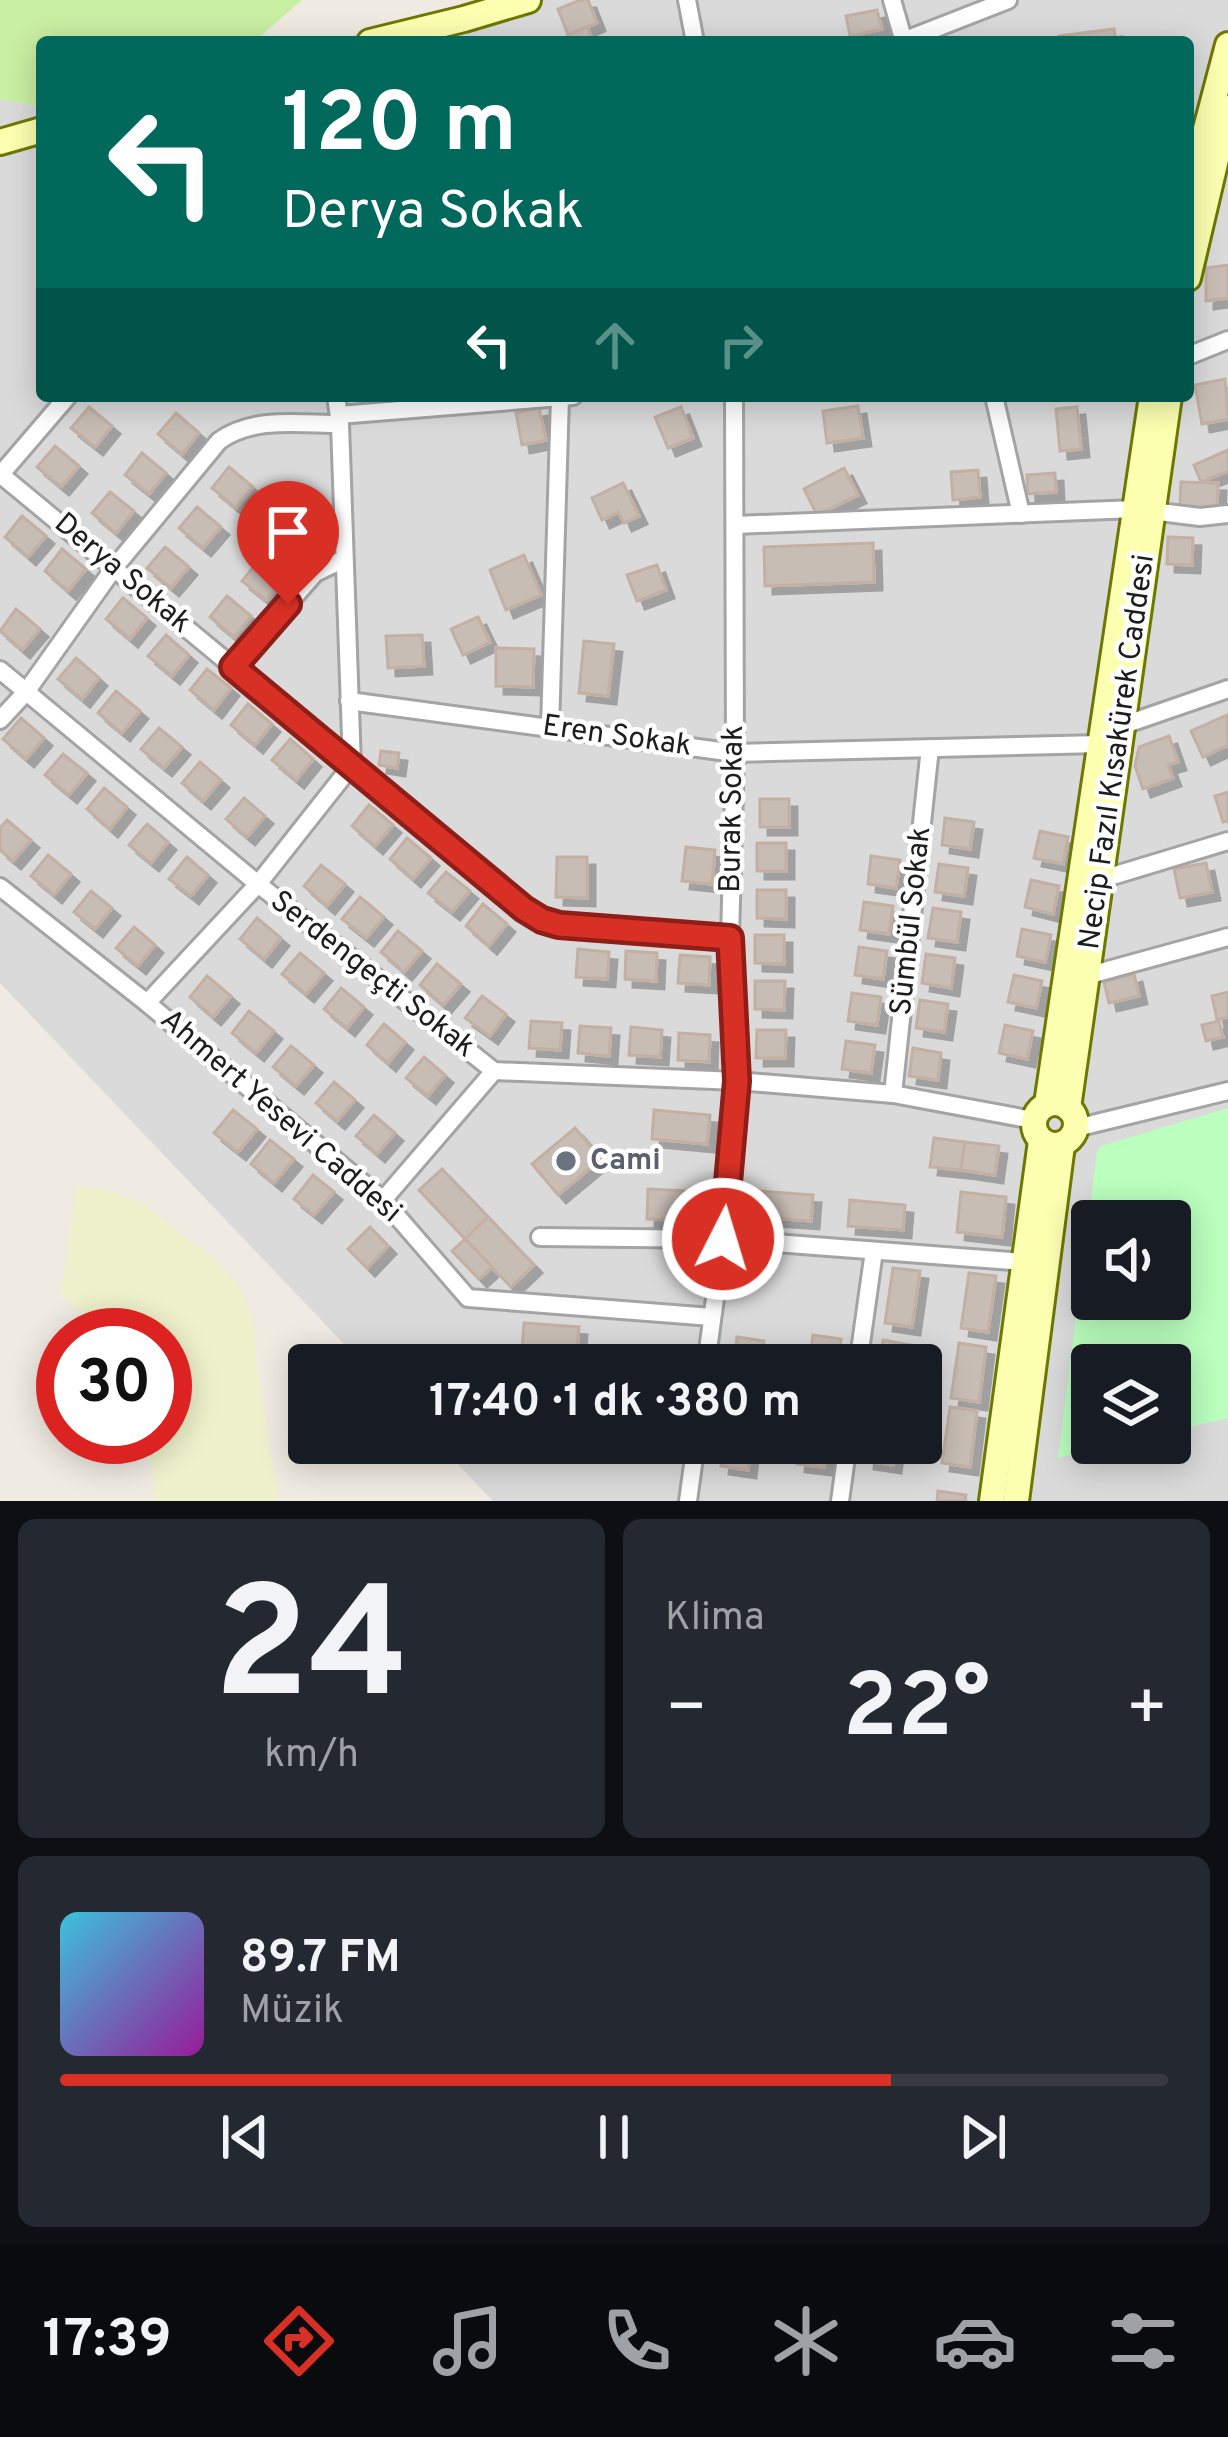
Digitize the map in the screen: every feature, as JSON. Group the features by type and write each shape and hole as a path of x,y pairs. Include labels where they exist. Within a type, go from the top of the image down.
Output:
{"street":[{"path":"395,36 528,0"},
{"path":"687,0 694,36"},
{"path":"892,0 901,36"},
{"path":"918,36 1008,0"},
{"path":"1194,171 1228,45"},
{"path":"1194,252 1228,108"},
{"path":"0,142 36,132"},
{"path":"1194,354 1228,340"},
{"path":"0,474 63,402"},
{"path":"147,1003 257,884 352,765 337,402"},
{"path":"0,720 26,692 114,568 227,435 256,425 503,402"},
{"path":"548,402 550,728"},
{"name":"Burak Sokak","path":"709,1344 737,1081 730,938 735,753 734,402"},
{"path":"995,402 1022,514"},
{"name":"Necip Fazıl Kısakürek Caddesi","path":"992,1501 1024,1262 1086,976 1121,725 1152,402"},
{"name":"Necip Fazıl Kısakürek Caddesi","path":"1016,1501 1101,744 1168,402"},
{"name":"Derya Sokak","path":"0,474 524,909 559,925 730,938"},
{"path":"735,525 1144,510 1200,518 1228,514"},
{"path":"233,667 315,573 344,559"},
{"name":"Serdengeçti Sokak","path":"0,670 257,884 494,1071 737,1081 893,1094 1055,1124"},
{"path":"1121,725 1228,689"},
{"name":"Eren Sokak","path":"350,701 735,753 1101,744"},
{"name":"Sümbül Sokak","path":"893,1094 930,748"},
{"path":"1099,880 1228,841"},
{"name":"Ahmert Yesevi Caddesi","path":"0,887 383,1200 469,1298 712,1317"},
{"path":"1086,976 1228,937"},
{"path":"383,1200 494,1071"},
{"path":"1055,1124 1228,1091"},
{"path":"540,1237 723,1239 1024,1262"},
{"path":"861,1344 874,1251"},
{"path":"688,1501 693,1464"},
{"path":"840,1501 845,1464"}],"shaded area":[{"path":"488,0 1228,0 1228,1501 493,1501 458,1464 942,1464 942,1344 344,1344 0,983 0,99 36,106 36,402 1194,402 1194,36 352,36"}],"green space":[{"path":"0,0 302,0 261,36 36,36 36,106 0,99"},
{"path":"1228,1108 1228,1418 1191,1427 1191,1344 1073,1344 1076,1320 1191,1320 1191,1200 1091,1200 1101,1146"},
{"path":"76,1186 110,1191 143,1204 222,1266 241,1291 255,1331 278,1501 152,1501 155,1487 150,1464 192,1464 192,1308 77,1308 61,1296"},
{"path":"1071,1356 1071,1455 1058,1458"}],"building":[{"path":"588,0 597,23 568,35 558,9"},
{"path":"877,10 882,29 850,36 846,16"},
{"path":"587,27 591,36 568,36"},
{"path":"1114,29 1115,36 1059,36"},
{"path":"1228,265 1228,298 1206,301 1206,268"},
{"path":"1225,379 1228,419 1202,424 1195,385"},
{"path":"858,406 863,438 827,443 823,411"},
{"path":"89,407 112,426 95,447 71,428"},
{"path":"681,407 693,438 668,448 655,417"},
{"path":"1077,407 1081,449 1060,451 1056,409"},
{"path":"539,408 546,440 522,445 516,413"},
{"path":"176,413 199,433 182,454 158,434"},
{"path":"55,446 79,466 61,487 37,467"},
{"path":"1228,450 1228,471 1201,482 1194,465"},
{"path":"142,453 166,473 149,494 125,475"},
{"path":"229,467 253,487 236,508 212,488"},
{"path":"844,468 858,495 817,515 804,489"},
{"path":"978,470 980,497 953,500 951,472"},
{"path":"1055,473 1056,492 1028,494 1027,475"},
{"path":"1181,482 1218,483 1217,509 1180,507"},
{"path":"623,483 639,516 624,523 619,512 602,520 592,498"},
{"path":"110,492 134,511 116,533 92,513"},
{"path":"197,507 221,527 203,548 179,528"},
{"path":"22,516 46,536 28,557 5,537"},
{"path":"290,519 314,539 296,560 272,540"},
{"path":"1168,537 1193,538 1192,565 1167,564"},
{"path":"873,543 874,582 765,586 764,547"},
{"path":"165,547 189,567 171,588 147,568"},
{"path":"62,549 86,569 68,591 45,571"},
{"path":"524,555 541,595 506,610 490,570"},
{"path":"260,559 283,579 266,600 242,581"},
{"path":"657,565 666,590 637,601 627,575"},
{"path":"227,596 251,616 234,637 210,617"},
{"path":"123,598 147,618 130,639 106,619"},
{"path":"16,609 40,629 22,650 0,631"},
{"path":"478,617 490,642 463,655 451,629"},
{"path":"166,635 189,655 172,676 148,656"},
{"path":"422,635 424,666 388,668 386,636"},
{"path":"584,641 614,644 608,696 579,693"},
{"path":"496,648 534,649 533,687 496,686"},
{"path":"76,658 99,678 82,699 58,679"},
{"path":"207,669 231,688 214,710 190,690"},
{"path":"116,691 140,711 122,733 98,713"},
{"path":"248,704 272,724 255,745 231,725"},
{"path":"1227,715 1228,745 1203,757 1191,731"},
{"path":"21,718 44,738 26,759 3,739"},
{"path":"159,728 182,747 164,768 141,749"},
{"path":"1169,736 1178,762 1168,765 1173,778 1143,789 1135,766 1139,747"},
{"path":"290,739 313,759 296,780 272,760"},
{"path":"381,751 399,753 397,768 379,765"},
{"path":"63,754 87,773 69,795 45,775"},
{"path":"200,762 221,780 203,801 182,783"},
{"path":"104,788 127,807 110,829 87,809"},
{"path":"1228,792 1228,821 1223,822 1215,796"},
{"path":"244,798 265,816 247,837 226,819"},
{"path":"760,799 789,799 789,827 760,827"},
{"path":"369,805 393,825 375,846 352,826"},
{"path":"945,818 974,822 970,849 942,845"},
{"path":"7,820 31,840 13,861 0,850 0,828"},
{"path":"147,824 168,842 151,863 129,845"},
{"path":"1040,831 1068,837 1063,864 1034,858"},
{"path":"407,838 431,858 413,879 390,859"},
{"path":"757,843 786,843 786,871 757,871"},
{"path":"686,847 715,850 712,884 682,881"},
{"path":"48,855 71,874 54,895 31,876"},
{"path":"871,856 900,860 896,888 868,884"},
{"path":"187,857 208,875 191,896 169,879"},
{"path":"557,857 587,857 587,898 556,897"},
{"path":"1206,863 1212,892 1180,898 1174,869"},
{"path":"939,864 968,868 964,896 935,892"},
{"path":"321,865 345,884 327,906 304,886"},
{"path":"446,872 470,891 452,912 428,893"},
{"path":"1031,880 1059,886 1053,914 1025,907"},
{"path":"757,890 786,890 786,919 757,918"},
{"path":"91,891 112,908 95,929 74,912"},
{"path":"360,897 384,917 366,938 342,919"},
{"path":"864,902 893,906 889,934 860,930"},
{"path":"483,904 507,924 489,946 466,926"},
{"path":"933,908 961,912 957,942 928,938"},
{"path":"257,918 281,938 264,959 240,939"},
{"path":"134,927 155,945 138,966 116,948"},
{"path":"1022,929 1051,935 1045,962 1017,956"},
{"path":"398,931 422,951 404,972 381,952"},
{"path":"755,935 784,935 784,964 755,963"},
{"path":"859,947 887,951 883,979 855,975"},
{"path":"578,949 609,952 607,979 576,977"},
{"path":"626,951 657,953 656,981 625,979"},
{"path":"300,953 324,973 306,994 282,974"},
{"path":"926,954 955,958 951,988 922,983"},
{"path":"680,955 710,957 709,985 678,983"},
{"path":"437,964 461,984 443,1005 420,985"},
{"path":"1134,974 1139,996 1109,1003 1104,982"},
{"path":"1014,975 1042,981 1036,1008 1008,1002"},
{"path":"207,976 231,996 213,1017 190,997"},
{"path":"755,981 785,981 784,1010 755,1009"},
{"path":"341,988 364,1007 347,1028 324,1009"},
{"path":"1228,992 1228,1017 1217,1020 1212,996"},
{"path":"852,993 881,997 877,1025 848,1021"},
{"path":"482,996 506,1014 490,1036 465,1018"},
{"path":"920,1000 948,1004 944,1032 916,1028"},
{"path":"249,1011 274,1031 256,1053 232,1033"},
{"path":"531,1021 562,1023 560,1050 529,1048"},
{"path":"1219,1021 1223,1037 1206,1041 1202,1025"},
{"path":"384,1024 405,1042 388,1063 367,1045"},
{"path":"1005,1025 1033,1031 1027,1059 999,1053"},
{"path":"580,1026 611,1028 609,1056 578,1053"},
{"path":"631,1027 662,1030 660,1057 629,1055"},
{"path":"757,1030 786,1030 785,1058 756,1058"},
{"path":"679,1033 710,1035 709,1062 678,1060"},
{"path":"846,1041 875,1045 871,1073 842,1069"},
{"path":"291,1046 314,1065 296,1086 273,1067"},
{"path":"913,1048 941,1053 938,1080 909,1076"},
{"path":"424,1057 445,1075 428,1096 406,1078"},
{"path":"334,1082 355,1100 337,1121 316,1103"},
{"path":"233,1110 257,1129 238,1152 214,1133"},
{"path":"654,1110 710,1115 707,1144 652,1139"},
{"path":"374,1115 395,1133 377,1154 356,1136"},
{"name":"Cami","path":"575,1128 601,1159 558,1195 532,1164"},
{"path":"934,1138 965,1142 961,1170 930,1167"},
{"path":"270,1140 294,1159 274,1183 251,1164"},
{"path":"965,1142 999,1146 995,1175 961,1170"},
{"path":"442,1169 488,1217 465,1239 419,1190"},
{"path":"313,1175 334,1192 314,1215 294,1199"},
{"path":"648,1189 705,1192 704,1221 647,1219"},
{"path":"758,1191 813,1195 811,1221 756,1217"},
{"path":"961,1192 1006,1197 1002,1237 957,1232"},
{"path":"850,1200 905,1205 903,1230 848,1226"},
{"path":"488,1217 534,1265 511,1287 465,1239"},
{"path":"370,1227 388,1246 367,1268 348,1249"},
{"path":"465,1239 492,1267 479,1279 452,1251"},
{"path":"893,1268 920,1271 912,1327 885,1323"},
{"path":"969,1273 996,1276 988,1332 961,1328"},
{"path":"524,1323 579,1327 578,1344 522,1344"},
{"path":"813,1335 841,1339 840,1344 812,1344"},
{"path":"737,1337 764,1341 764,1344 736,1344"},
{"path":"959,1343 986,1347 979,1402 951,1398"},
{"path":"950,1407 977,1411 970,1467 942,1463"},
{"path":"721,1464 749,1464 748,1470"},
{"path":"938,1491 966,1495 965,1501 937,1501"}],"place":[{"name":"Cami","path":"566,1161"}],"route":[{"path":"288,604 233,667 524,909 559,925 730,938 737,1081 723,1239"}]}
